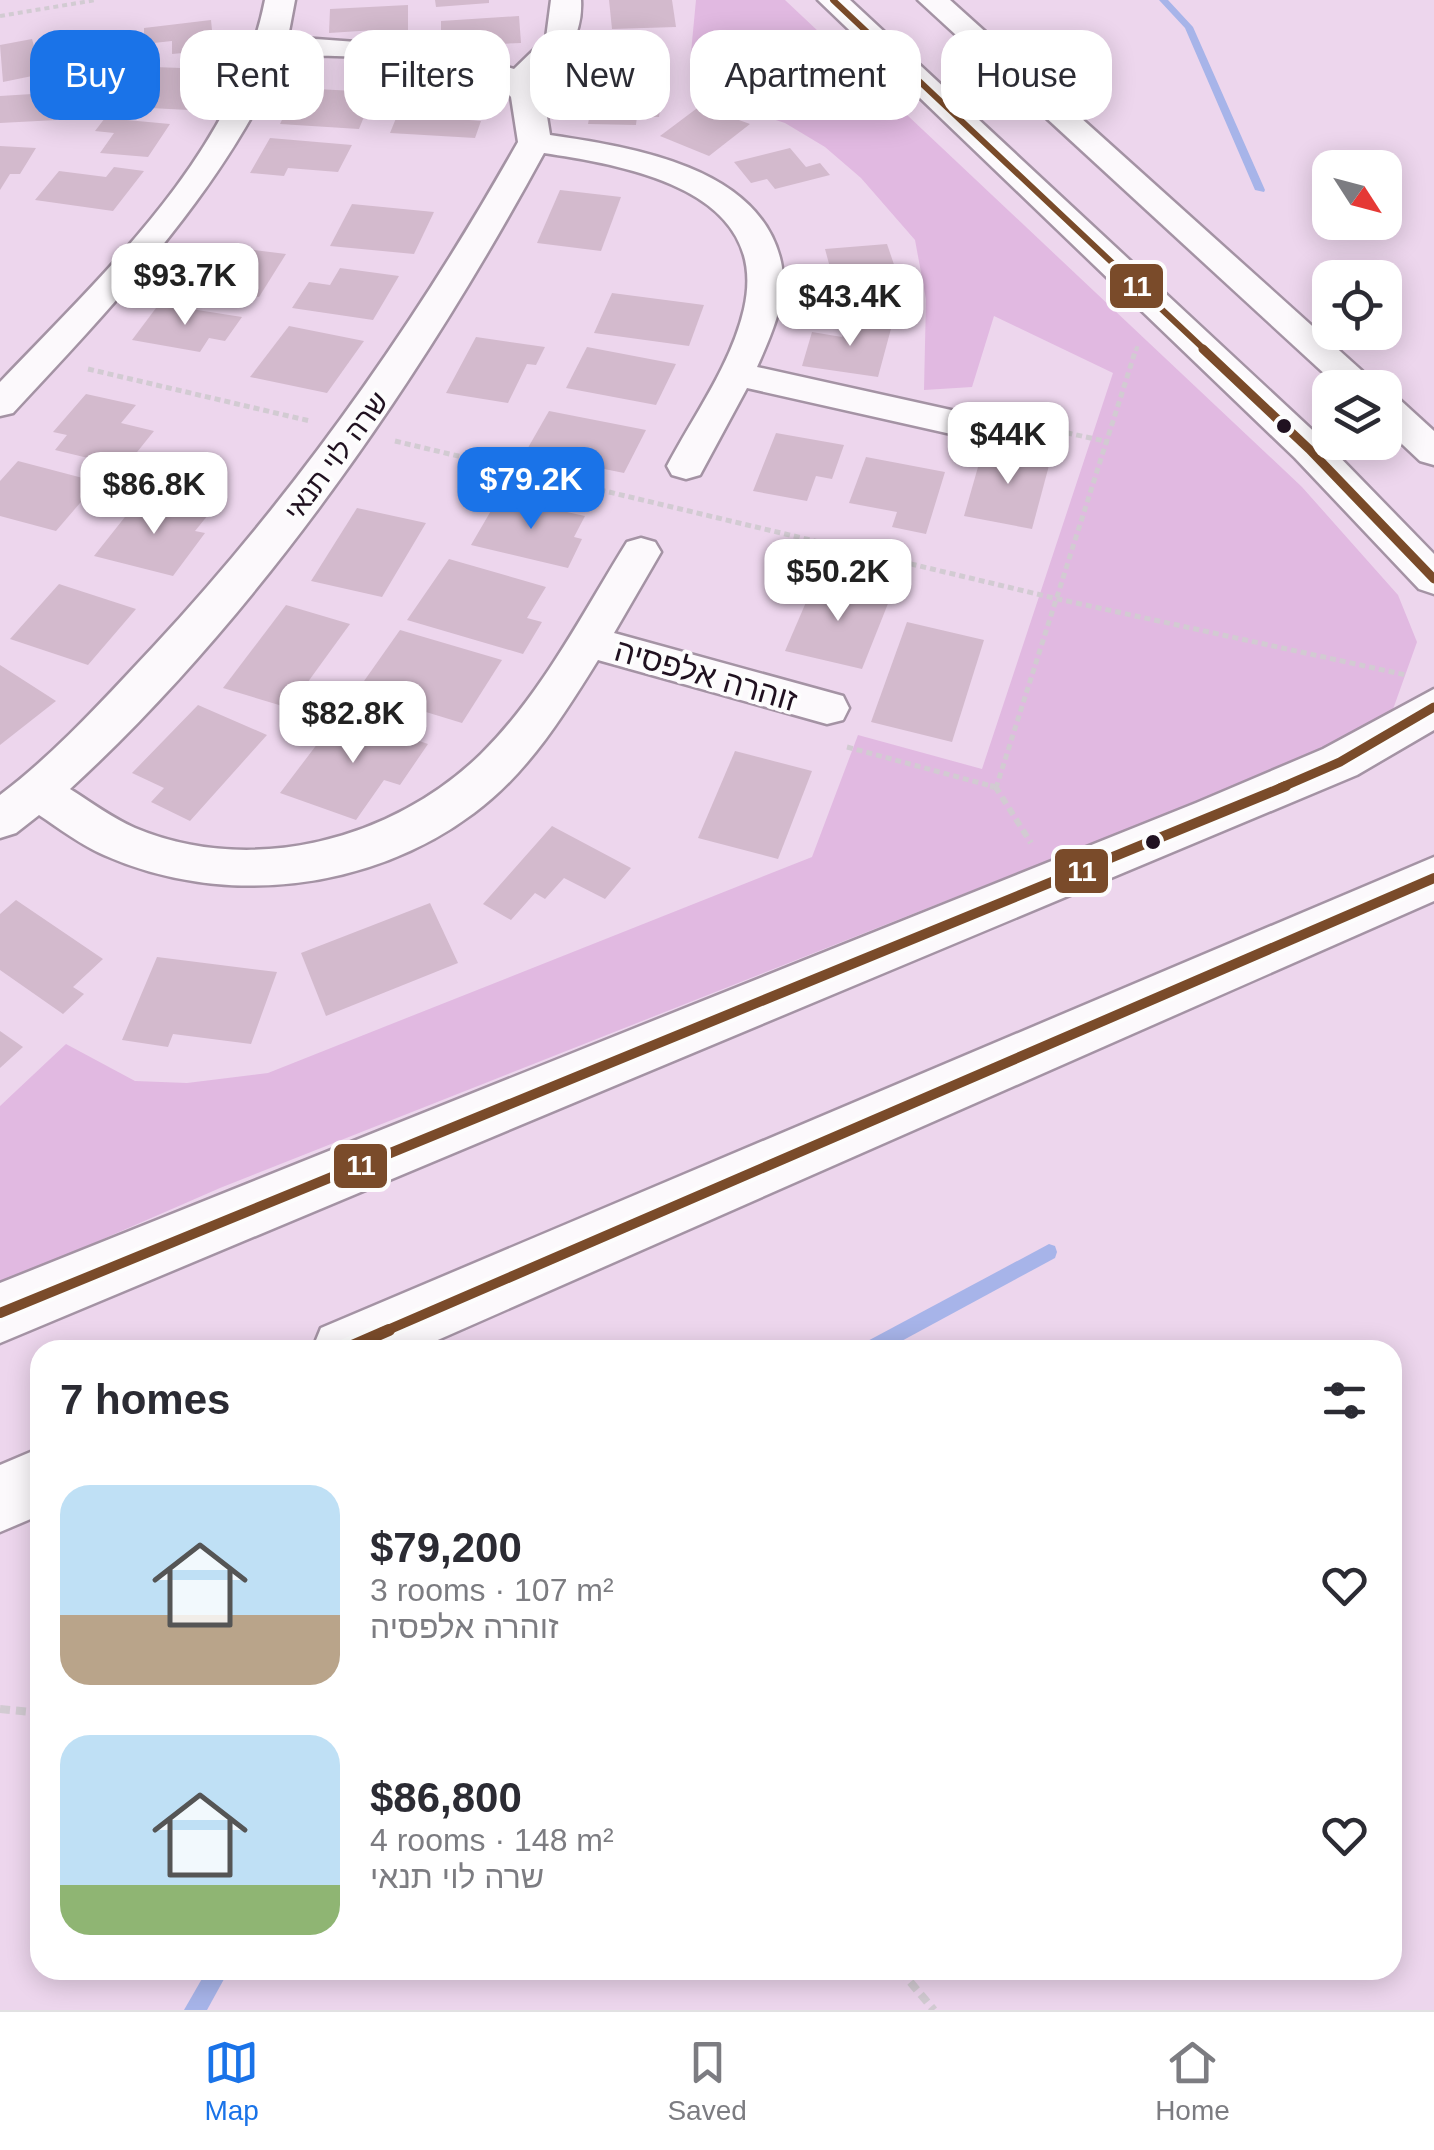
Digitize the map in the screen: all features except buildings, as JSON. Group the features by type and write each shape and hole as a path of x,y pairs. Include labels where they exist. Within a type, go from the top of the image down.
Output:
{"main road":[{"path":"0,1313 1340,762 1425,692"},
{"path":"366,1340 1434,878"},
{"path":"0,1499 30,1486"}],"street":[{"path":"276,30 280,0"},
{"path":"515,82 543,64 556,48 568,16 566,0"},
{"path":"833,0 1309,449 1434,579"},
{"path":"933,0 1343,370"},
{"path":"324,49 470,62 515,82 533,114 534,142 605,153 674,172 710,190 738,213 760,243 766,274 762,308 686,466"},
{"path":"0,404 181,195 233,120"},
{"name":"שרה לוי תנאי","path":"0,820 39,792 223,600 355,432 439,310 534,142"},
{"path":"0,347 47,354"},
{"path":"734,373 960,424"},
{"path":"1402,423 1434,452"},
{"name":"זוהרה אלפסיה","path":"39,792 128,845 197,863 264,868 324,862 388,844 452,806 496,766 536,718 642,552"},
{"name":"זוהרה אלפסיה","path":"586,641 826,708"}],"path":[{"path":"0,16 96,0"},
{"path":"995,787 1110,442 1151,299"},
{"path":"47,354 1425,692"},
{"path":"960,424 966,411 1110,442"},
{"path":"826,708 820,739 995,787 1056,882"},
{"path":"0,1709 30,1712"},
{"path":"908,1980 934,2010"}],"shaded area":[{"path":"696,0 785,0 817,30 693,30"},
{"path":"776,120 912,120 1302,487 1398,595 1417,642 1392,712 1365,735 220,1188 0,1284 0,1106 66,1044 135,1081 187,1083 268,1073 812,857 858,735 982,769 1113,373 994,316 972,387 924,390 926,299 915,240 861,178 825,147"}],"waterway":[{"path":"1163,0 1189,27 1260,190"},
{"path":"886,1340 1049,1252"},
{"path":"195,2010 213,1980"}],"transit line":[{"name":"11","path":"833,0 1309,449 1434,579"},
{"name":"11","path":"0,1313 1214,817 1340,762 1434,707"},
{"name":"11","path":"366,1340 1434,878"}]}
